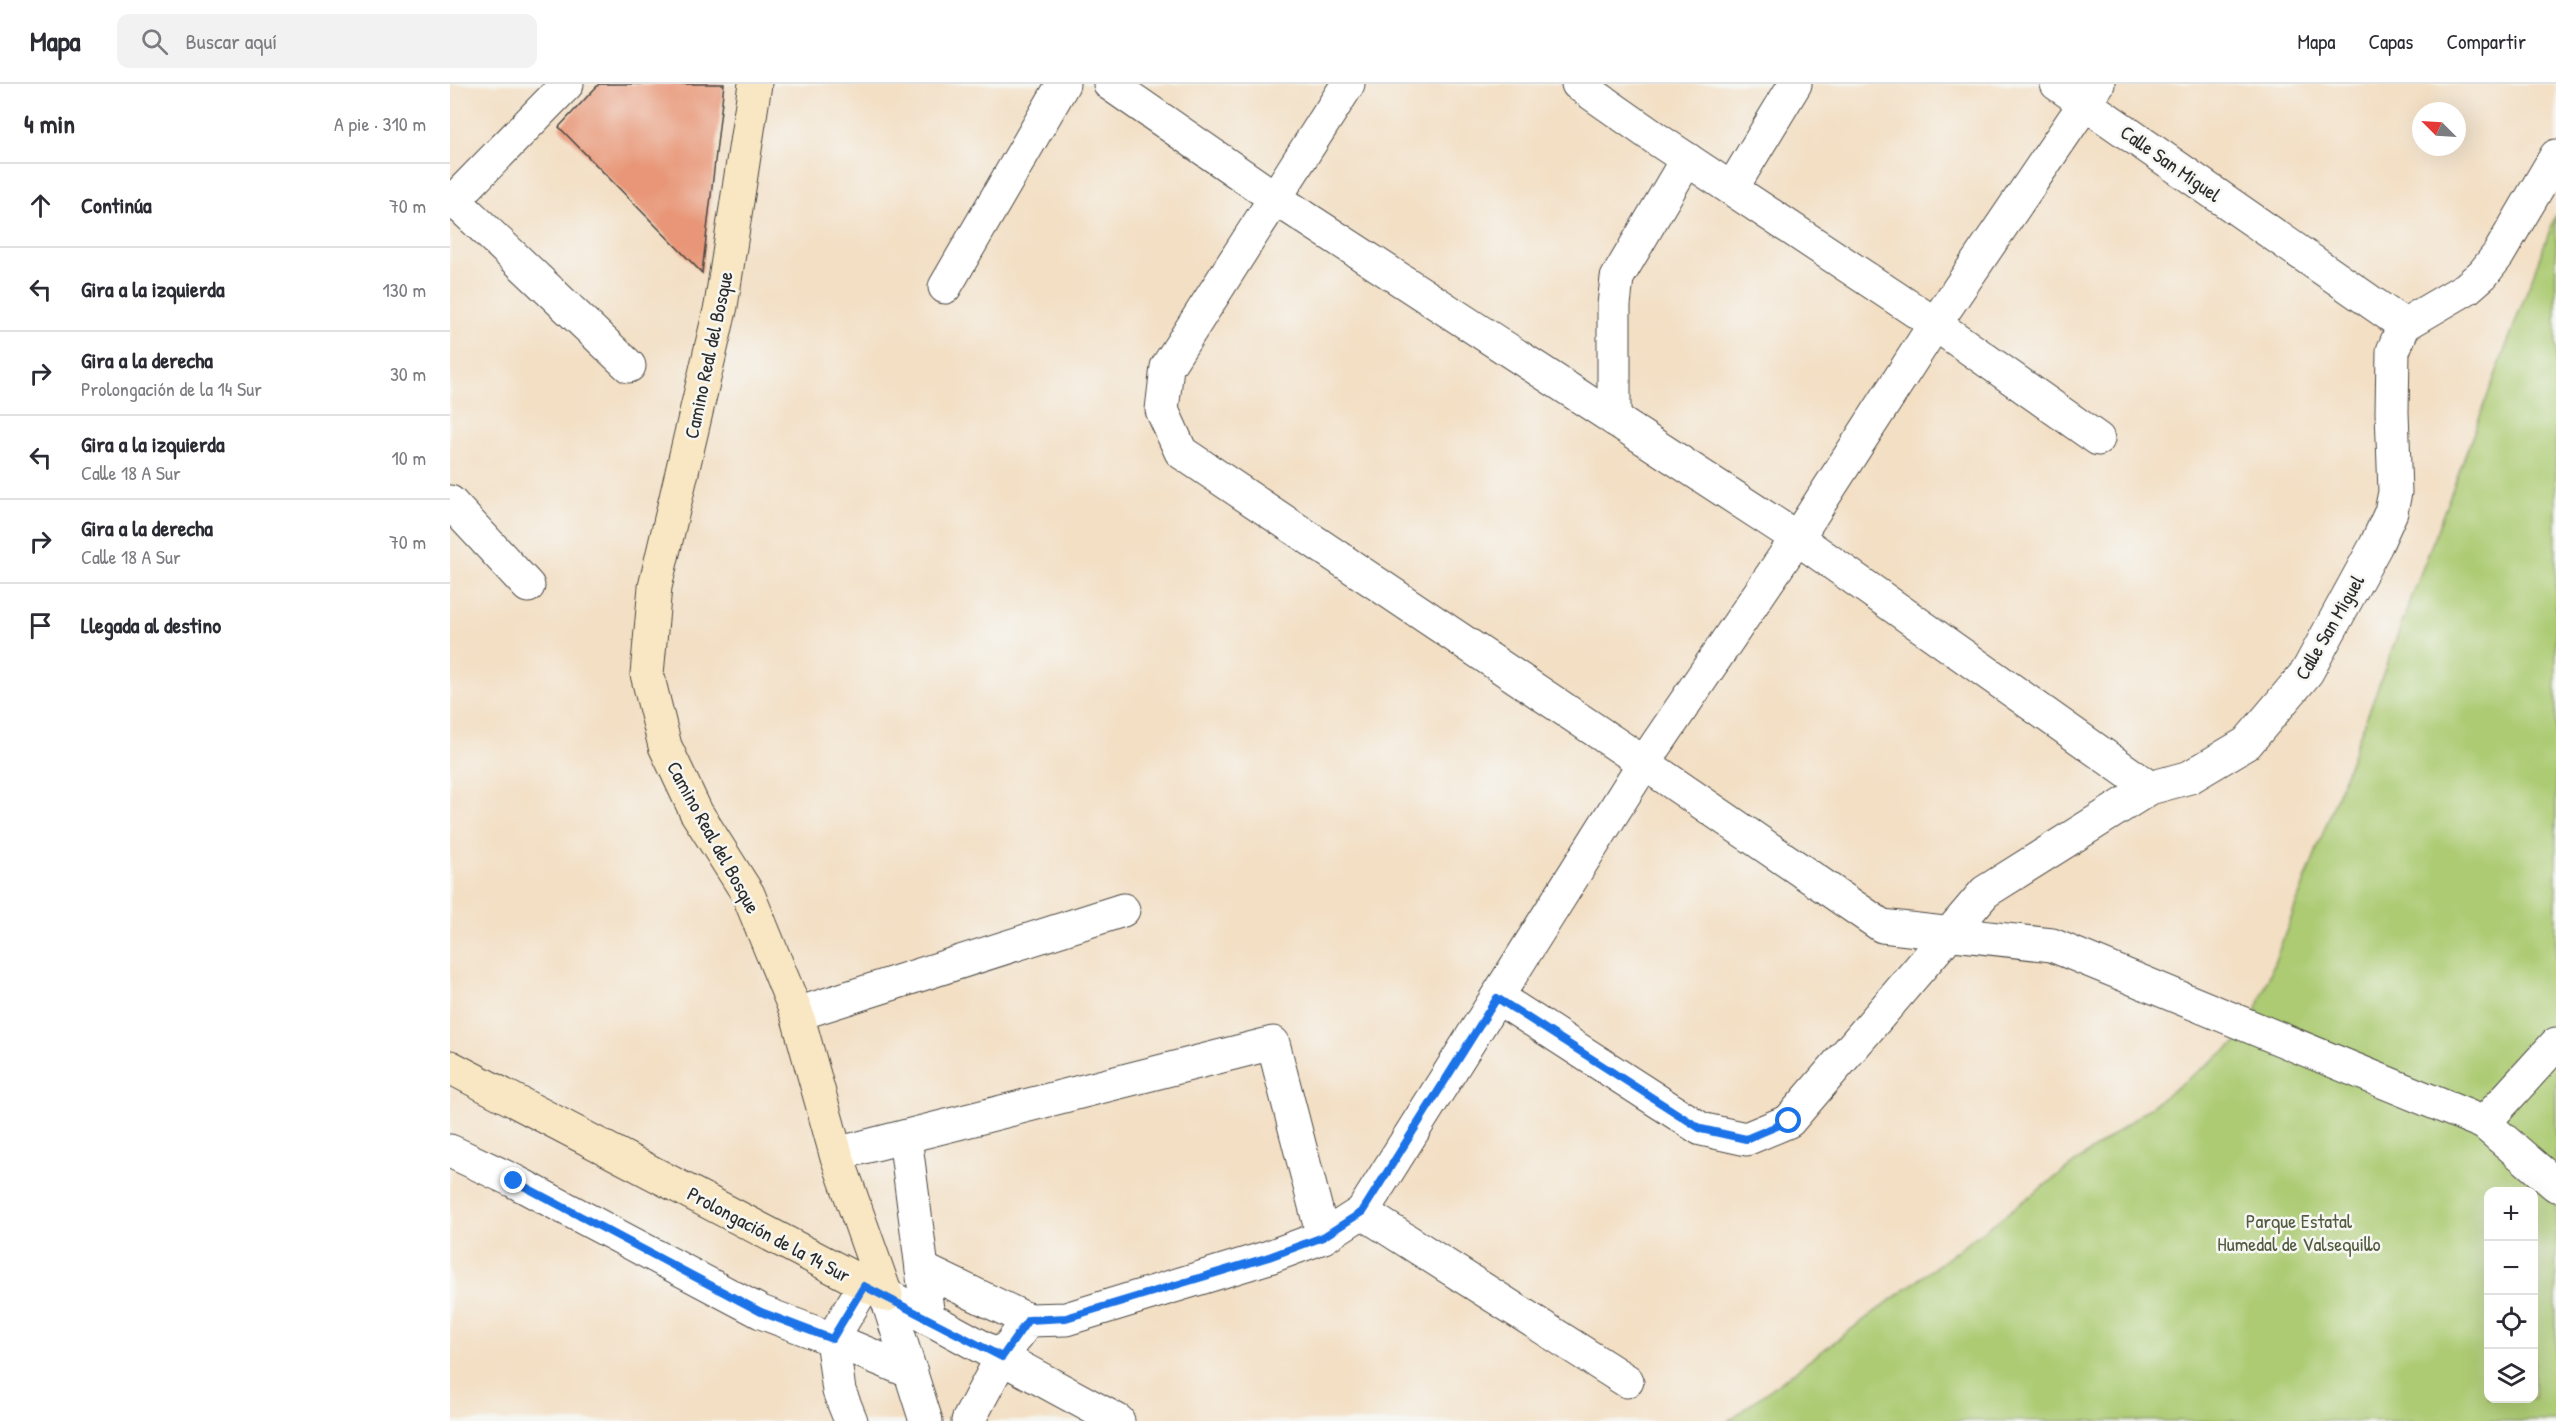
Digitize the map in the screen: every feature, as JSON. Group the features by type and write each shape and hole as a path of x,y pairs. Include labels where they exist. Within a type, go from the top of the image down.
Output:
{"street":[{"path":"567,84 452,202 629,366"},
{"name":"Camino Real del Bosque","path":"755,84 721,306 655,587 647,674 665,746 696,812 748,894 797,1014 875,1291"},
{"path":"945,287 1062,84"},
{"path":"1110,84 1275,198 1797,538 2150,788"},
{"path":"1348,84 1167,367 1162,410 1181,452 1644,763 1882,927 2052,945 2484,1124 2556,1185"},
{"path":"1578,84 1935,324 2098,439"},
{"path":"1732,188 1794,84"},
{"name":"Calle San Miguel","path":"1497,998 1701,1129 1746,1139 1789,1121 1985,892 2150,788 2190,777 2247,743 2307,672 2376,545 2391,512 2395,492 2392,412 2393,351 2404,325 2092,94 2057,84"},
{"path":"922,1269 1028,1320 1066,1318 1269,1257 1323,1237 1362,1212 1644,763 1797,538 1935,324 2092,94"},
{"path":"2404,325 2467,288 2483,274 2498,255 2556,156"},
{"path":"1614,419 1614,305 1617,278 1687,159"},
{"path":"450,502 528,586"},
{"path":"797,1014 1123,909"},
{"path":"836,1154 1273,1043 1323,1237"},
{"path":"2484,1124 2556,1044"},
{"name":"Prolongación de la 14 Sur","path":"450,1067 1002,1357 1118,1421"},
{"path":"905,1137 928,1318"},
{"path":"450,1151 514,1181 761,1312 911,1372"},
{"path":"1362,1212 1627,1381"},
{"path":"851,1421 839,1390 832,1339 875,1291 911,1372 927,1421"},
{"path":"968,1421 1002,1357 1028,1320"}],"green space":[{"name":"Parque Estatal Humedal de Valsequillo","path":"2556,214 2556,1421 1728,1421 2247,1035"}],"building":[{"path":"599,84 724,84 702,273 559,127"}],"route":[{"path":"514,1181 761,1312 832,1339 864,1286 886,1295 1002,1357 1028,1320 1066,1318 1269,1257 1323,1237 1362,1212 1497,998 1701,1129 1746,1139 1789,1121"}]}
